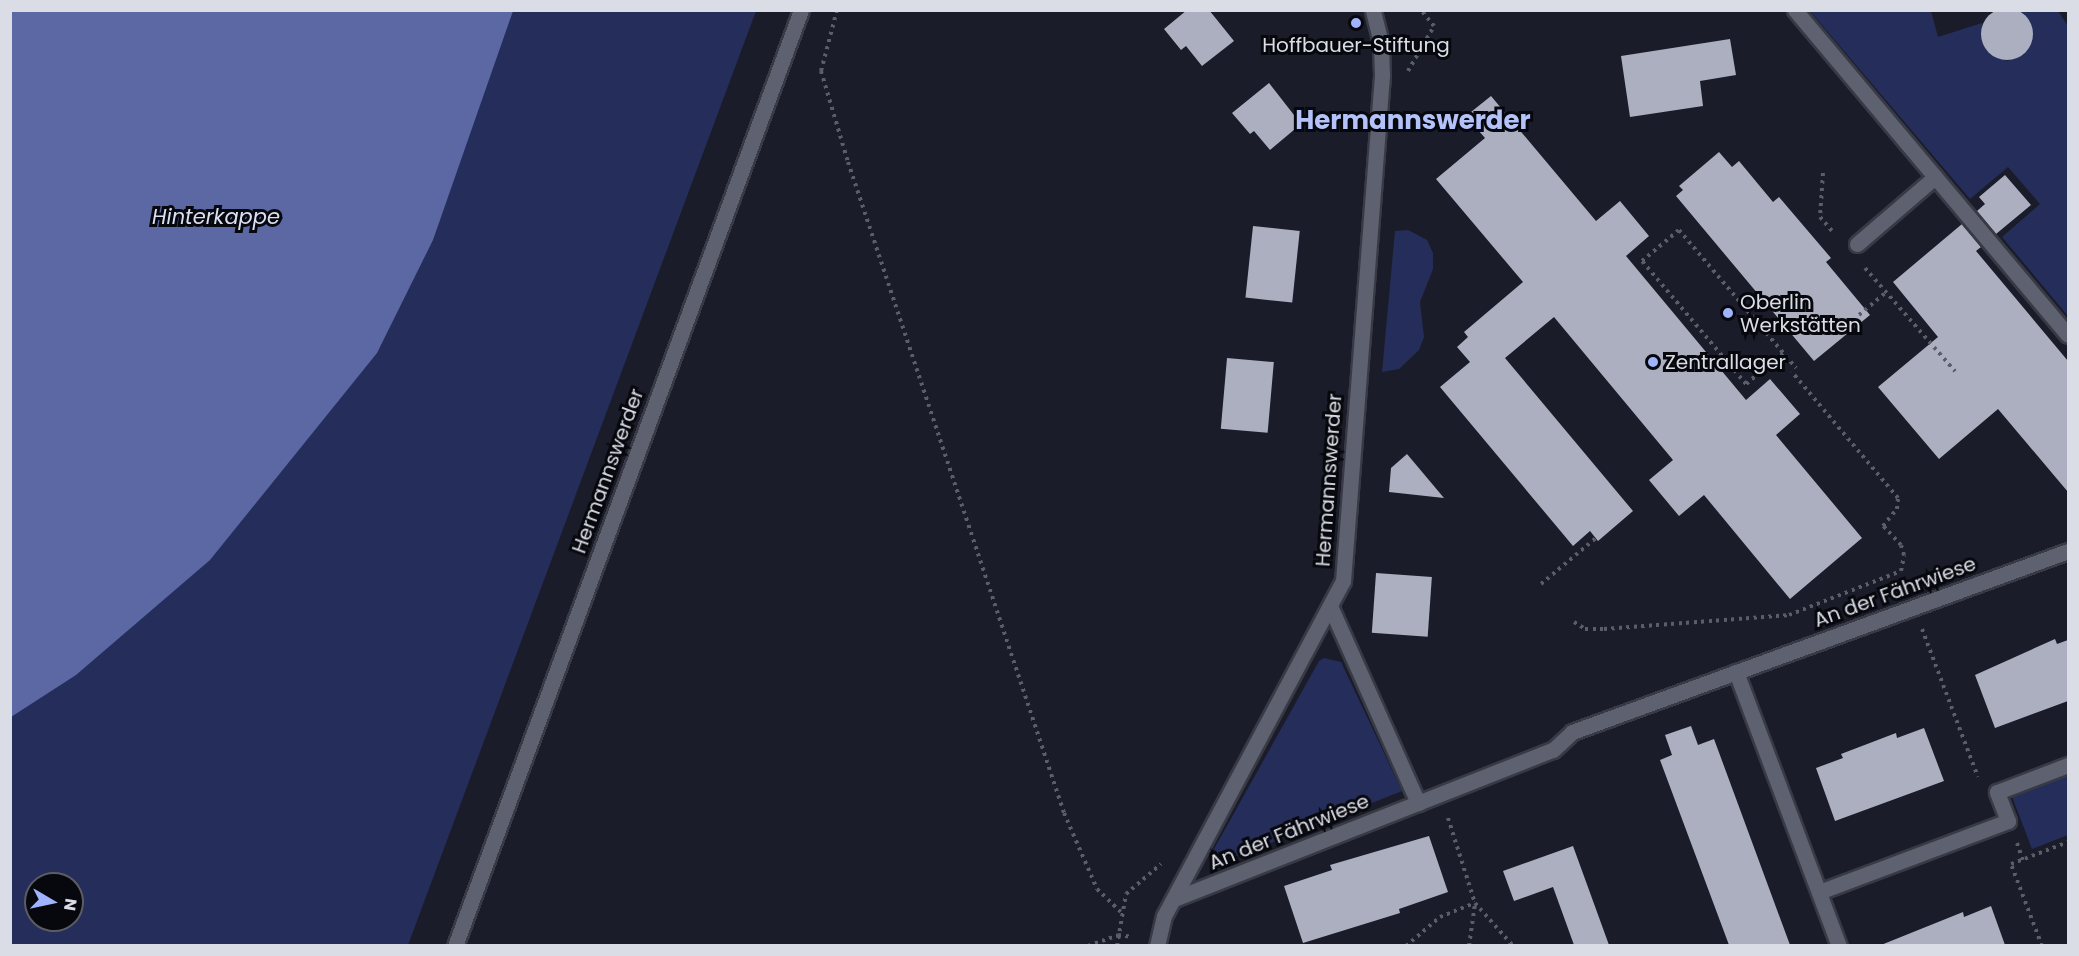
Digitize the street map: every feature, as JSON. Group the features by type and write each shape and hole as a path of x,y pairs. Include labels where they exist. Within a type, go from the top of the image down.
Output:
{"street":[{"name":"Hermannswerder","path":"455,945 801,10"},
{"name":"Hermannswerder","path":"1157,943 1164,916 1343,581 1382,75 1381,43 1372,10"},
{"path":"1795,10 2068,335"},
{"path":"1852,248 1935,177"},
{"name":"An der Fährwiese","path":"1174,899 1553,750 1572,732 2068,551"},
{"path":"1330,606 1418,803"},
{"path":"1736,672 1839,945"},
{"path":"1819,892 2008,821 1997,792 2068,765"}],"path":[{"path":"837,10 821,71 848,162 1064,813 1097,889 1121,912"},
{"path":"1403,79 1434,26 1421,10"},
{"path":"1823,173 1820,217 1852,248 1886,292 1955,371"},
{"path":"1574,622 1585,629 1604,629 1789,615 1901,571 1904,555 1901,545 1883,526 1897,509 1898,498 1794,370 1783,352 1679,230 1642,261 1746,384 1783,352"},
{"path":"1859,315 1886,292"},
{"path":"1541,584 1596,538"},
{"path":"1914,608 1985,796 1997,792"},
{"path":"1441,794 1475,903 1513,945"},
{"path":"2042,945 2011,864 2068,842"},
{"path":"1118,945 1121,912 1126,894 1164,861"},
{"path":"1406,945 1440,917 1475,903"},
{"path":"1469,945 1475,903"},
{"path":"1088,945 1118,935 1157,943"}],"shaded area":[{"path":"446,11 756,11 408,945 11,946 11,629"},
{"path":"1810,11 1931,11 1938,37 1982,23 1985,48 2007,61 2023,55 2032,40 2030,23 2018,11 2058,11 2068,26 2068,316 2002,237 2040,204 2008,167 1970,199"},
{"path":"1408,230 1427,240 1433,253 1433,269 1420,302 1424,337 1419,350 1399,369 1382,372 1395,231"},
{"path":"1324,658 1341,662 1402,791 1225,861 1214,849 1319,661"},
{"path":"2068,771 2068,835 2032,849 2011,794"}],"water":[{"name":"Hinterkappe","path":"11,10 513,11 433,240 377,353 210,560 76,675 11,717"}],"building":[{"path":"2007,8 2017,10 2025,16 2031,24 2033,34 2031,44 2025,52 2017,58 2007,60 1997,58 1989,52 1983,44 1981,34 1983,24 1989,16 1997,10"},
{"path":"1187,10 1209,10 1234,41 1202,66 1186,46 1181,50 1164,29"},
{"path":"1730,39 1736,75 1700,81 1703,106 1630,117 1621,56"},
{"path":"1269,83 1301,124 1270,150 1254,131 1250,134 1232,113"},
{"name":"Zentrallager","path":"1491,96 1596,221 1620,201 1649,236 1626,256 1746,400 1770,379 1800,414 1776,435 1862,538 1790,599 1704,495 1679,516 1649,480 1673,460 1554,317 1505,358 1633,511 1598,541 1590,531 1573,546 1440,387 1470,362 1457,347 1468,337 1464,332 1523,282 1436,179 1485,138 1466,116"},
{"path":"1719,152 1732,167 1739,161 1773,202 1779,197 1831,258 1826,262 1870,315 1814,361 1676,196 1683,190 1679,186"},
{"path":"2005,175 2031,205 1996,234 1977,211 1985,204 1979,197"},
{"path":"1962,224 1981,247 1976,251 2068,361 2068,492 1998,409 1939,459 1878,387 1938,337 1893,282"},
{"path":"1253,226 1300,231 1292,303 1245,298"},
{"path":"1227,358 1274,362 1268,433 1221,429"},
{"path":"1407,454 1444,498 1389,492 1391,468"},
{"path":"1376,573 1432,577 1428,637 1372,633"},
{"path":"2055,639 2057,644 2068,640 2068,701 1995,728 1975,675"},
{"path":"1691,726 1698,745 1714,739 1790,945 1729,945 1660,760 1672,755 1665,735"},
{"path":"1924,728 1944,781 1835,821 1816,768 1843,758 1841,754 1896,733 1897,738"},
{"path":"1429,836 1448,892 1399,909 1400,913 1303,943 1284,886 1332,870 1330,865"},
{"path":"1573,846 1609,945 1574,945 1553,887 1514,901 1503,871"},
{"path":"1991,906 2005,945 1881,945 1963,912 1964,917"}],"place":[{"name":"Hoffbauer-Stiftung","path":"1356,23"},
{"name":"Oberlin Werkstätten","path":"1728,313"},
{"name":"Zentrallager","path":"1653,362"}],"district":[{"name":"Hermannswerder","path":"1413,121"}]}
